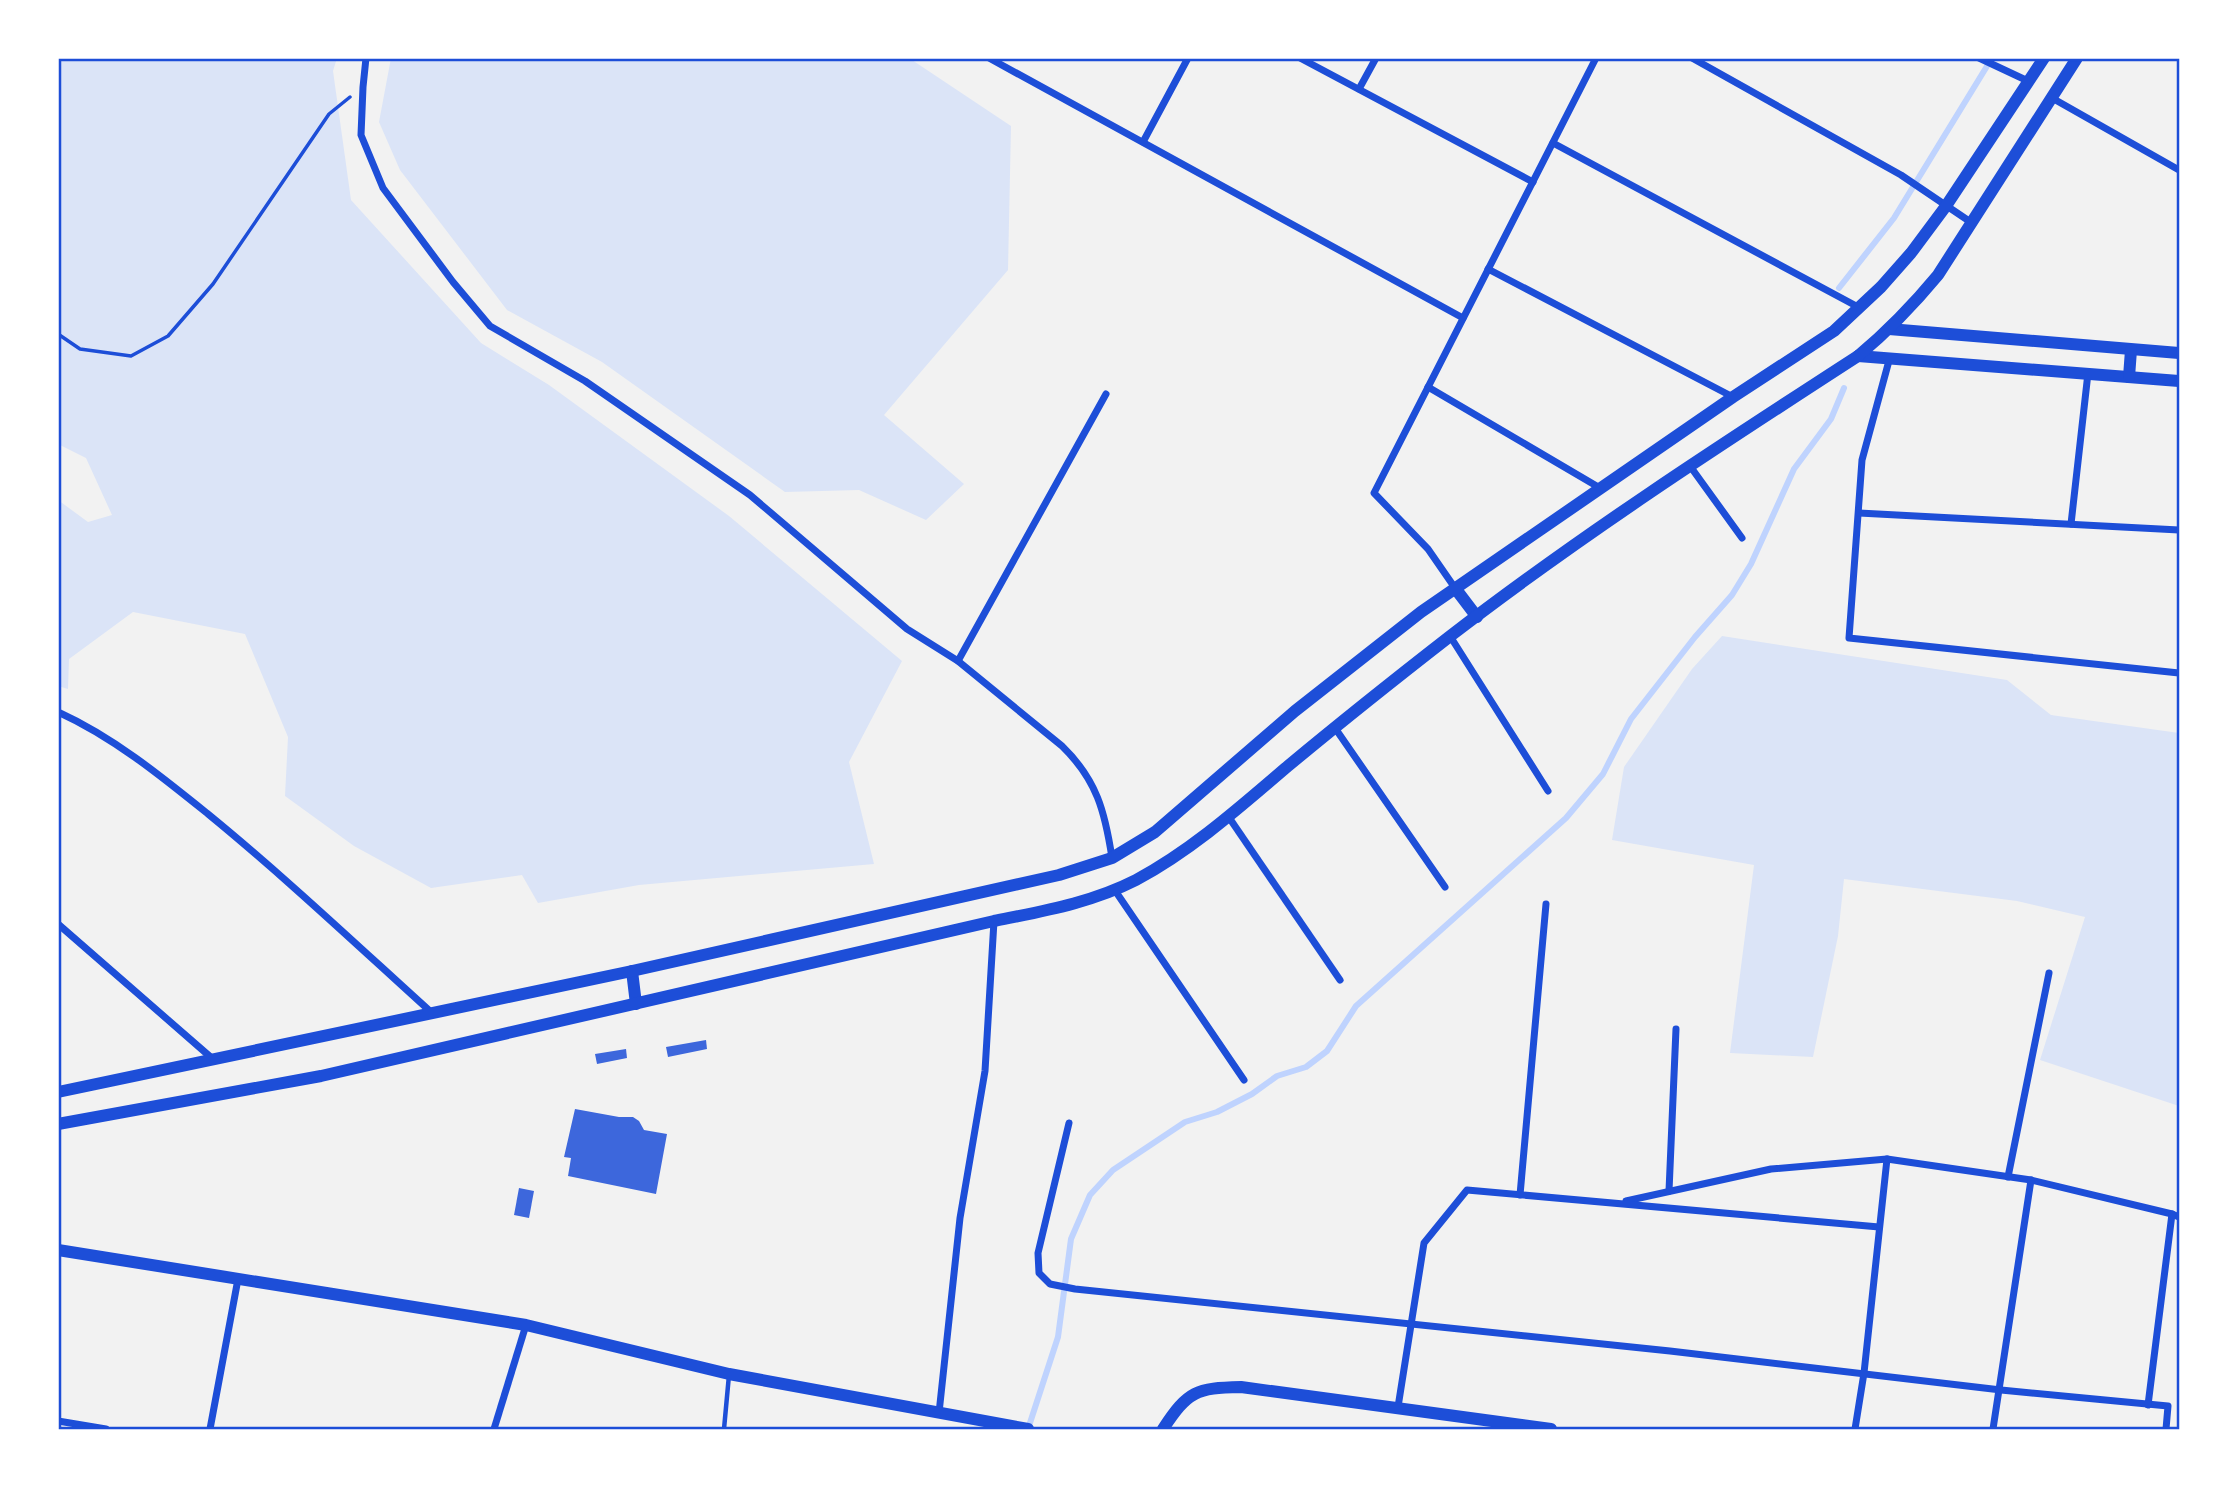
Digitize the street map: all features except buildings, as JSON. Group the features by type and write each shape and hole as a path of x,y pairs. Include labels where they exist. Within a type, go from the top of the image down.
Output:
{"main road":[{"path":"58,1092 632,971 1059,875 1112,858 1154,832 1295,711 1455,588 1733,397 1804,352 1861,309 1895,272 1946,206 2044,58"},
{"path":"58,1124 321,1076 994,921 1062,908 1114,889 1165,862 1228,816 1450,636 1690,465 1858,356 1889,329 1938,275 2077,58"},
{"path":"1889,329 2179,353"},
{"path":"2129,377 2131,350"},
{"path":"1858,356 2179,381"},
{"path":"1455,588 1477,617"},
{"path":"632,971 636,1004"},
{"path":"58,1250 526,1325 729,1374 1028,1429"},
{"path":"1163,1429 1188,1396 1203,1390 1241,1387 1551,1429"}],"street":[{"path":"366,58 361,135 383,188 453,282 490,326 585,381 750,495 907,629 958,662 1078,761 1097,792 1107,826 1112,858"},
{"path":"989,58 1463,318"},
{"path":"1143,142 1188,58"},
{"path":"1300,58 1532,182"},
{"path":"1359,89 1376,58"},
{"path":"1455,588 1428,549 1374,493 1596,58"},
{"path":"1692,58 1900,176 1972,223"},
{"path":"1979,58 2028,81"},
{"path":"2052,98 2179,170"},
{"path":"1553,142 1861,309"},
{"path":"1488,269 1733,397"},
{"path":"1890,357 1862,460 1849,638 2179,673"},
{"path":"2071,524 2088,373"},
{"path":"1428,387 1600,488"},
{"path":"958,662 1106,394"},
{"path":"1690,465 1742,538"},
{"path":"1859,513 2179,530"},
{"path":"1450,636 1548,791"},
{"path":"58,712 115,743 189,799 246,845 433,1013"},
{"path":"1335,728 1445,887"},
{"path":"1228,816 1340,980"},
{"path":"1114,889 1244,1080"},
{"path":"1520,1195 1546,904"},
{"path":"939,1413 960,1218 985,1071 994,921"},
{"path":"58,924 215,1061"},
{"path":"2008,1177 2049,973"},
{"path":"1669,1191 1676,1029"},
{"path":"1069,1123 1038,1253 1039,1273 1050,1284 1075,1289 2168,1406 2166,1429"},
{"path":"1618,1203 1771,1169 1887,1159 2031,1180 2176,1215 2148,1405"},
{"path":"1855,1429 1864,1373 1887,1159"},
{"path":"1993,1429 2031,1180"},
{"path":"1398,1407 1424,1243 1467,1190 1879,1227"},
{"path":"210,1429 239,1278"},
{"path":"494,1429 526,1325"},
{"path":"58,1421 106,1429"}],"lane":[{"path":"724,1429 729,1374"}],"path":[{"path":"58,334 80,349 131,356 168,337 213,284 329,114 363,87"}],"shaded area":[{"path":"58,58 337,58 333,71 351,200 481,343 549,385 729,516 902,661 849,762 874,864 639,885 538,903 522,875 431,888 354,846 285,796 288,737 245,634 133,612 69,659 68,689 58,686 58,500 88,522 112,515 86,458 58,444"},
{"path":"391,58 909,58 1011,126 1008,270 884,415 964,484 926,520 859,490 785,492 602,362 507,310 400,170 379,122"},
{"path":"1722,636 2007,680 2051,715 2179,733 2179,1106 2040,1060 2085,917 2017,901 1844,879 1838,936 1813,1057 1730,1053 1754,865 1612,840 1624,767 1692,669"}],"waterway":[{"path":"1839,288 1894,218 1992,58"},
{"path":"1028,1429 1058,1337 1071,1239 1090,1195 1113,1170 1185,1122 1217,1112 1252,1094 1277,1076 1306,1067 1327,1051 1356,1006 1566,818 1603,774 1631,719 1695,637 1732,595 1751,564 1794,469 1831,419 1844,388"}]}
